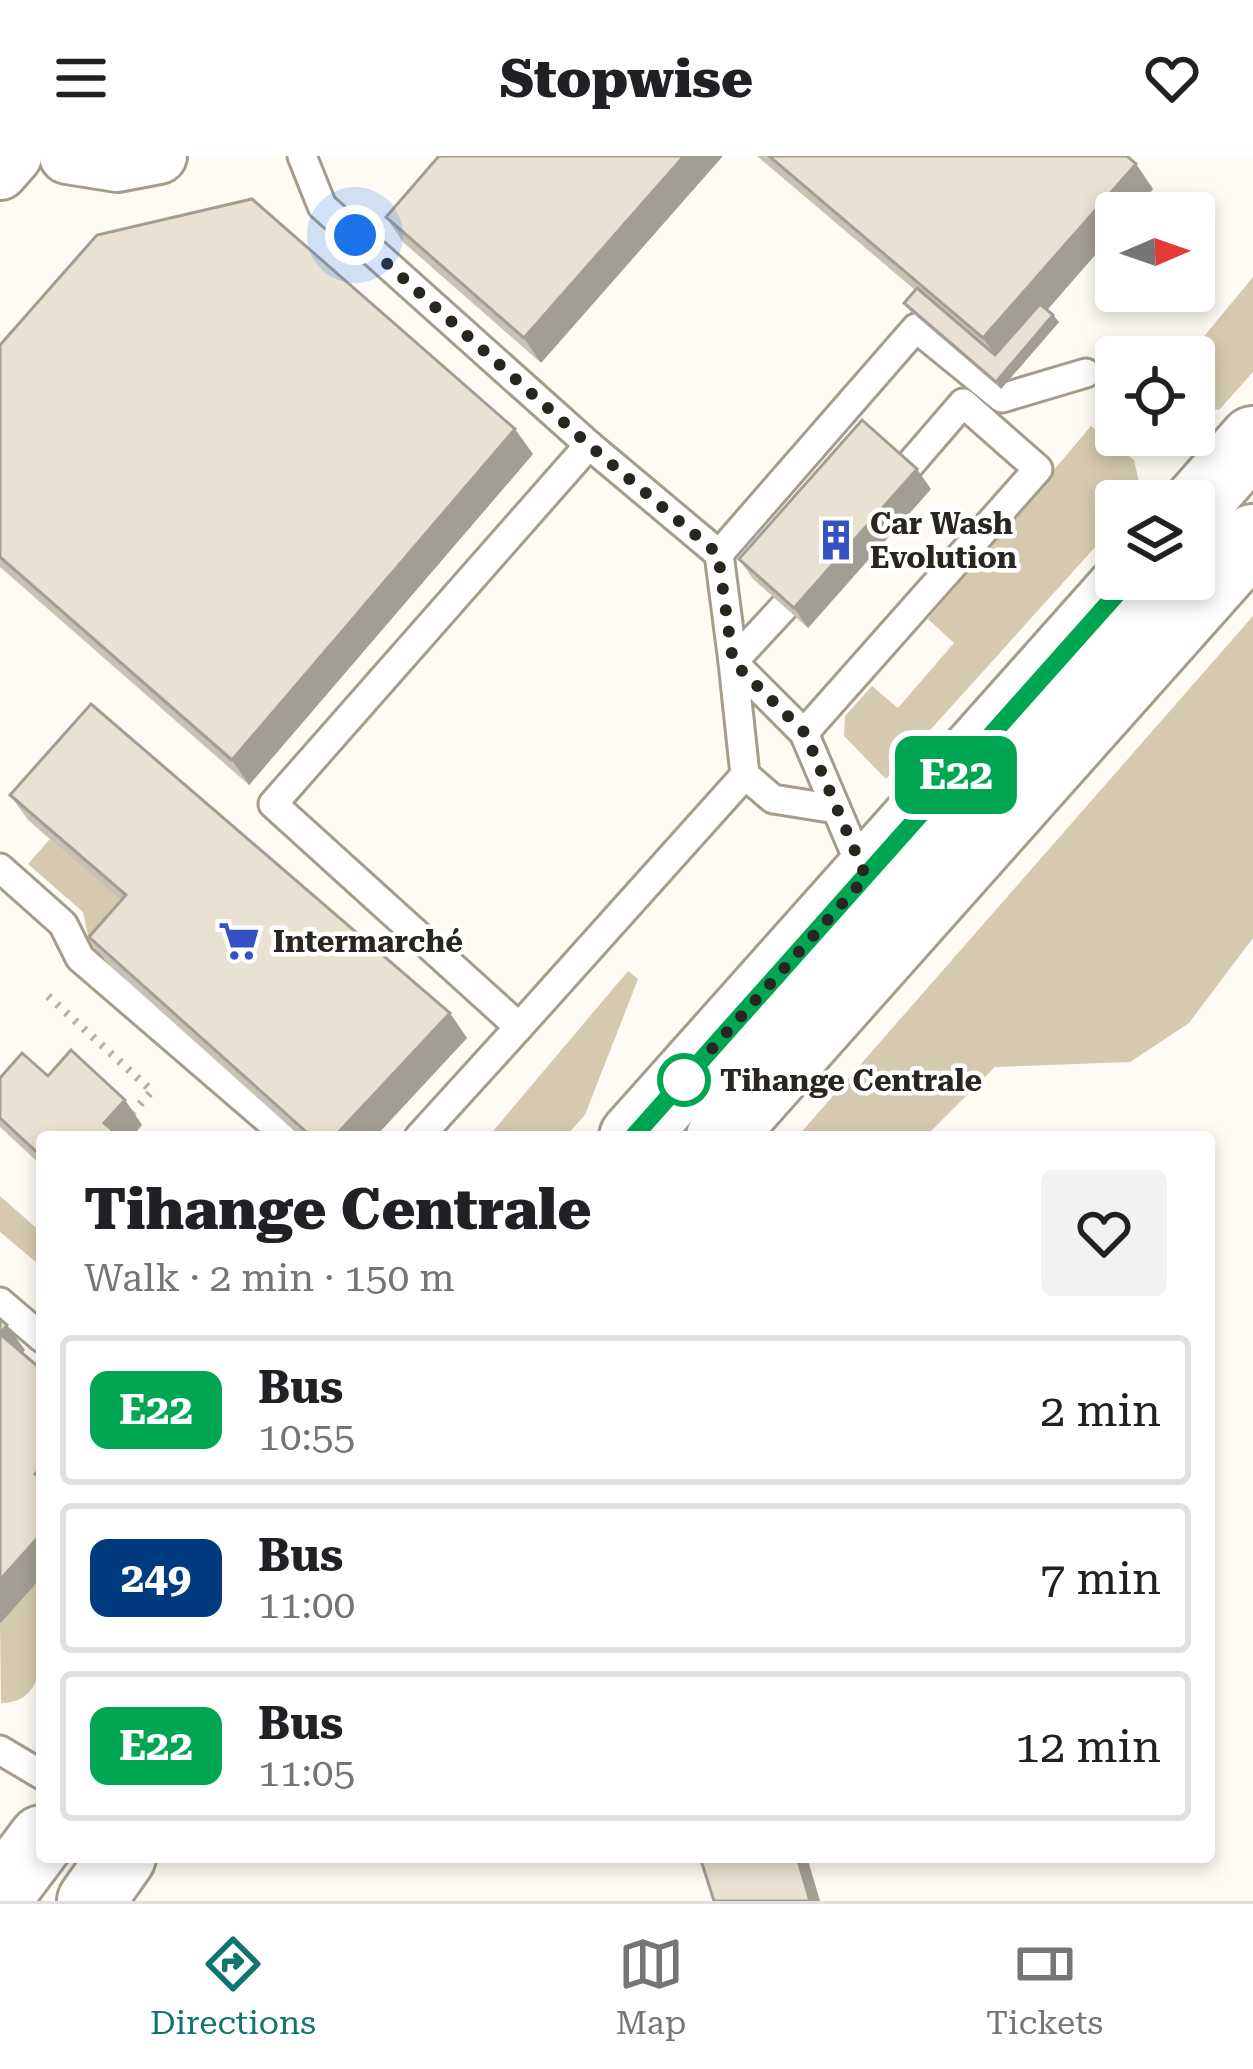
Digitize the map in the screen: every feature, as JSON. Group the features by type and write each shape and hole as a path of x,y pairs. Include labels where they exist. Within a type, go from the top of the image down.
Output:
{"main road":[{"path":"1215,483 1253,440"},
{"path":"640,1131 889,899 1253,538"},
{"path":"724,1131 889,899 1114,600"},
{"path":"0,1895 36,1847"},
{"path":"92,1901 118,1863"}],"street":[{"path":"0,172 14,156"},
{"path":"67,156 117,164 159,156"}],"lane":[{"path":"302,156 322,206 718,554 745,775 772,799 836,809"},
{"path":"718,554 916,328 1002,398 1086,373"},
{"path":"805,733 1038,469 963,403 907,467"},
{"path":"519,1028 273,804 589,445"},
{"path":"733,662 784,607"},
{"path":"733,662 805,733 836,809 889,899"},
{"path":"425,1131 745,775"},
{"path":"0,868 63,924 80,958 281,1131"},
{"path":"0,1302 36,1333"},
{"path":"6,1760 36,1772"}],"path":[{"path":"48,996 152,1090 130,1114"}],"shaded area":[{"path":"1253,277 1253,372 1219,410 1215,409 1215,336 1204,336"},
{"path":"1091,426 1095,456 1134,460 1139,480 1095,480 1095,547 886,779 844,736 845,716 872,686 898,708 954,643 928,619"},
{"path":"1253,616 1253,938 1189,1023 1130,1062 995,1067 931,1131 802,1131"},
{"path":"50,839 143,920 107,962 90,946 83,912 28,864"},
{"path":"628,971 638,979 585,1115 570,1131 493,1131"},
{"path":"0,1196 36,1228 36,1262 0,1232"},
{"path":"36,1584 36,1680 19,1699 1,1703 0,1624"}],"building":[{"path":"439,156 684,156 524,338 386,217"},
{"path":"769,156 1127,156 1136,164 1111,192 1095,192 1095,211 983,338"},
{"path":"252,199 515,429 232,760 0,557 0,345 97,235"},
{"path":"917,288 995,355 1040,304 1053,315 996,382 904,303"},
{"name":"Car Wash Evolution","path":"862,420 917,469 794,608 739,559"},
{"name":"Intermarché","path":"91,704 450,1013 340,1131 305,1131 89,937 126,895 10,795"},
{"path":"71,1050 125,1100 104,1123 113,1131 36,1131 36,1151 0,1118 0,1078 22,1053 48,1076"},
{"path":"0,1334 36,1365 36,1540 0,1580"},
{"path":"702,1863 799,1863 810,1901 714,1901"}],"bus line":[{"name":"E22","path":"638,1131 1111,600"}],"place":[{"name":"Car Wash Evolution","path":"836,540"},
{"name":"Intermarché","path":"239,941"},
{"name":"Tihange Centrale","path":"684,1080"}],"route":[{"path":"355,235 718,554 733,662 805,733 866,877 684,1080"}]}
